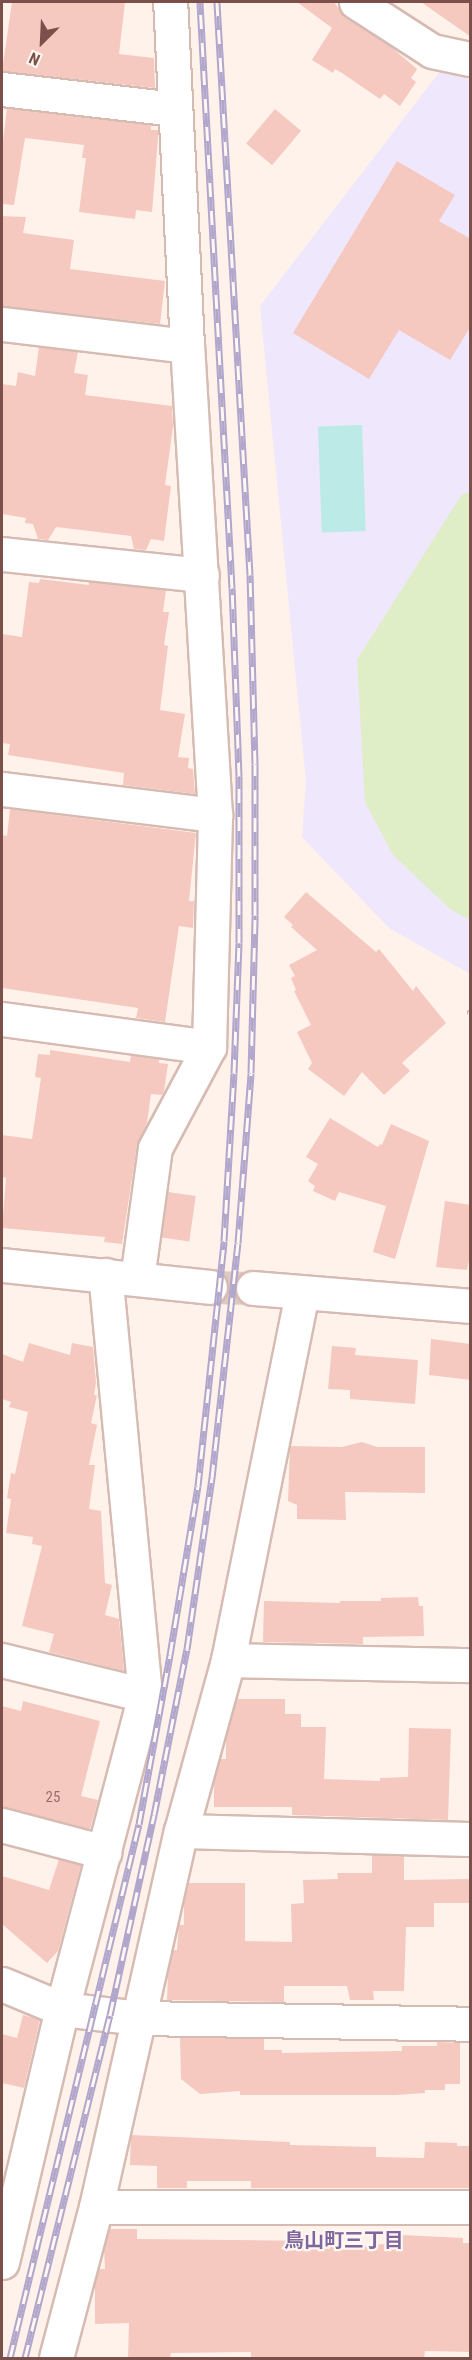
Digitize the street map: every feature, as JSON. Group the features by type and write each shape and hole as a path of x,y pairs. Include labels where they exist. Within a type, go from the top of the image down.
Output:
{"street":[{"path":"137,1279 155,1148 209,1047 215,815 187,346 170,2"},
{"path":"356,2 432,51 471,59"},
{"path":"2,89 174,109"},
{"path":"2,324 187,346"},
{"path":"2,554 202,575"},
{"path":"2,789 215,815"},
{"path":"2,1019 209,1047"},
{"path":"2,1265 210,1287"},
{"path":"2,2262 62,2008 145,1695 105,1275"},
{"path":"253,1288 471,1306"},
{"path":"56,2358 96,2207 181,1831 228,1660 302,1292"},
{"path":"2,1660 145,1695"},
{"path":"228,1660 471,1665"},
{"path":"2,1826 104,1852"},
{"path":"181,1831 471,1839"},
{"path":"2,1984 62,2008 140,2018 471,2024"},
{"path":"96,2207 471,2207"}],"shaded area":[{"path":"441,70 470,79 470,974 389,928 302,837 306,782 260,306"}],"green space":[{"path":"470,492 470,920 450,909 393,855 365,802 357,660 462,494"}],"water":[{"path":"362,425 366,531 322,532 318,427"}],"building":[{"path":"12,2 125,2 119,54 154,58 155,88 2,71"},
{"path":"297,2 334,2 346,18 391,47 417,69 411,78 416,82 400,106 384,94 380,99 342,73 335,69 333,73 312,60 332,28"},
{"path":"421,2 471,2 471,37"},
{"path":"7,108 151,125 151,130 158,130 152,212 136,210 135,219 79,212 86,158 82,158 84,145 25,138 14,205 2,204 2,149"},
{"path":"275,109 301,131 272,165 246,143"},
{"path":"397,161 455,195 439,221 471,239 471,326 450,360 399,330 369,379 293,333"},
{"path":"2,216 26,217 23,233 74,240 70,269 165,281 160,324 2,306"},
{"path":"39,347 78,352 74,373 88,375 85,395 172,406 173,427 165,485 171,486 164,541 151,539 146,550 134,549 131,536 56,527 48,540 38,539 33,524 25,523 26,518 2,514 2,384 16,386 18,372 35,376"},
{"path":"40,579 166,590 163,612 169,612 164,645 168,646 160,710 185,714 178,757 189,758 188,768 193,769 195,794 123,785 124,773 8,755 10,744 2,743 2,634 22,637 29,582 39,583"},
{"path":"10,809 196,833 189,901 194,901 193,928 179,926 165,1022 136,1018 138,1008 2,988 2,835 7,836"},
{"path":"306,892 376,952 379,949 413,991 416,986 446,1023 402,1063 410,1071 384,1095 362,1072 344,1096 308,1069 312,1063 297,1032 311,1025 294,991 296,990 291,978 295,976 289,965 317,950 291,927 293,925 284,917"},
{"path":"50,1050 130,1062 131,1055 159,1059 159,1063 168,1064 164,1091 162,1095 151,1094 147,1123 137,1145 122,1244 104,1242 105,1237 2,1228 6,1178 2,1177 2,1135 32,1139 41,1078 35,1077 38,1054 50,1055"},
{"path":"330,1118 378,1147 382,1145 391,1124 429,1141 395,1259 373,1252 386,1206 339,1192 335,1201 313,1191 315,1186 308,1181 318,1164 306,1157"},
{"path":"168,1192 196,1196 189,1241 162,1238"},
{"path":"445,1201 471,1205 471,1251 467,1270 436,1267"},
{"path":"431,1339 471,1344 471,1380 429,1375"},
{"path":"29,1343 70,1355 72,1343 93,1347 96,1383 94,1395 97,1395 91,1423 97,1425 89,1465 95,1465 89,1509 101,1511 105,1583 112,1585 105,1615 119,1619 124,1671 49,1652 54,1634 22,1626 42,1546 32,1544 33,1537 6,1533 11,1499 7,1498 11,1473 15,1474 28,1412 9,1407 11,1402 2,1399 2,1354 23,1362"},
{"path":"332,1346 356,1348 355,1355 418,1360 415,1404 350,1399 350,1390 328,1389"},
{"path":"362,1442 377,1447 425,1447 425,1493 345,1492 346,1520 297,1519 297,1505 288,1501 290,1446 342,1447"},
{"path":"418,1597 419,1606 423,1606 424,1636 363,1637 363,1644 263,1642 264,1601 340,1603 340,1601 381,1601 381,1598"},
{"path":"237,1699 285,1699 285,1714 301,1714 301,1727 326,1727 324,1779 380,1781 380,1778 408,1777 409,1728 451,1729 448,1820 292,1815 292,1807 214,1807 214,1783 220,1759 226,1759 226,1738"},
{"path":"23,1701 100,1721 81,1796 98,1800 90,1829 2,1807 2,1706 21,1711"},
{"path":"372,1855 404,1856 404,1880 471,1879 471,1903 434,1903 434,1927 406,1927 404,1991 373,1991 374,2000 350,2000 347,1986 284,1986 284,2002 167,2000 168,1975 173,1950 177,1950 179,1925 184,1925 184,1903 189,1883 245,1883 245,1941 292,1942 291,1904 304,1903 303,1880 338,1879 337,1873 372,1873"},
{"path":"59,1859 81,1865 58,1951 47,1963 2,1924 2,1876 49,1890"},
{"path":"23,2015 40,2020 24,2088 2,2083 2,2034 17,2038"},
{"path":"180,2037 264,2039 264,2050 282,2050 282,2053 402,2051 402,2046 437,2046 437,2042 460,2043 460,2084 445,2084 445,2090 425,2090 425,2093 395,2095 240,2095 240,2091 200,2094 181,2079"},
{"path":"131,2135 290,2142 290,2145 376,2147 376,2157 424,2158 425,2142 457,2143 457,2146 471,2146 471,2188 251,2188 251,2181 187,2181 187,2188 157,2188 157,2166 130,2165"},
{"path":"110,2229 137,2229 137,2239 312,2241 312,2245 401,2244 402,2235 463,2238 463,2243 471,2243 471,2352 425,2351 424,2358 251,2358 251,2352 171,2353 170,2358 128,2358 129,2323 95,2324 95,2285 99,2269 105,2269 104,2249"}],"tunnel":[{"path":"210,1287 253,1288"}],"railway":[{"path":"10,2358 139,1824 198,1486 224,1241 239,943 239,776 232,588 200,2"},
{"path":"25,2358 110,2015 154,1815 187,1649 212,1478 238,1243 251,1073 255,915 255,764 250,575 217,2"}],"district":[{"name":"鳥山町三丁目","path":"344,2240"}]}
